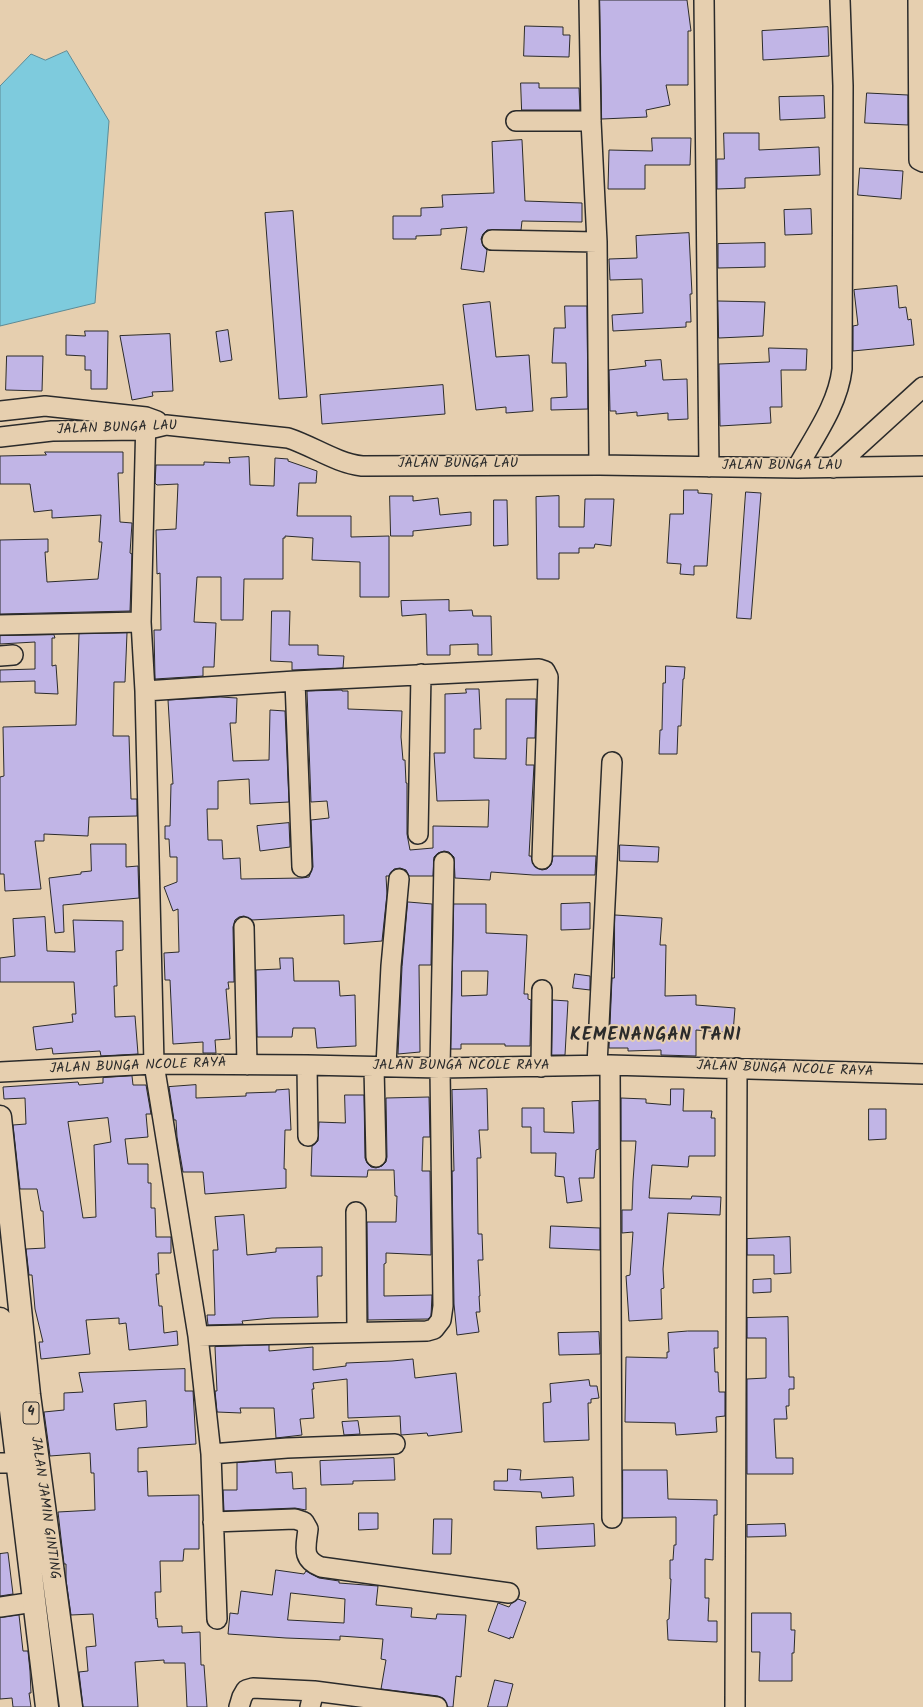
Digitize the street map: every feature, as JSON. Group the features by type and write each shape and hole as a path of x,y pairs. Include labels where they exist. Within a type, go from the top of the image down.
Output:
{"highway":[{"name":"JALAN JAMIN GINTING","path":"0,1117 29,1395 71,1707"},
{"name":"JALAN JAMIN GINTING","path":"0,1319 9,1463 34,1602 47,1707"}],"street":[{"path":"589,0 591,122 598,242 599,465"},
{"path":"704,0 709,467"},
{"path":"797,468 834,400 840,384 842,369 843,86 840,0"},
{"path":"918,0 919,160 923,162"},
{"path":"516,121 591,122"},
{"path":"492,240 598,242"},
{"path":"834,468 923,387"},
{"path":"0,411 45,406 145,424 141,622 145,691 154,1064 198,1336 211,1454 216,1619"},
{"name":"JALAN BUNGA LAU","path":"0,437 52,431 145,424 166,425 288,438 303,442 349,464 362,466 599,465 834,468 923,466"},
{"path":"0,625 141,622"},
{"path":"145,691 295,680 539,669 545,671 548,677 542,859"},
{"path":"418,834 421,674"},
{"path":"295,680 302,867"},
{"path":"612,762 603,1065 612,1518"},
{"path":"198,1336 427,1331 434,1329 441,1320 443,1306 440,1068 444,862"},
{"path":"376,1157 380,1067 399,879"},
{"path":"244,927 247,1065"},
{"path":"541,1067 542,990"},
{"name":"JALAN BUNGA NCOLE RAYA","path":"0,1072 154,1064 440,1068 603,1065 923,1074"},
{"path":"306,1065 308,1136"},
{"path":"735,1707 737,1068"},
{"path":"356,1212 357,1332"},
{"path":"211,1454 287,1448 395,1444"},
{"path":"213,1522 295,1519 304,1522 308,1529 306,1549 307,1557 312,1563 321,1566 509,1593"},
{"path":"0,1607 34,1602"},
{"path":"239,1707 246,1690 253,1688 312,1699 437,1707"}],"water":[{"path":"67,51 109,121 95,303 0,326 0,86 31,54 45,60"}],"building":[{"path":"600,0 687,0 691,31 688,31 688,85 666,85 670,105 646,110 647,117 602,119"},
{"path":"525,26 563,27 563,35 570,35 569,57 524,56"},
{"path":"828,27 829,56 763,60 762,31"},
{"path":"521,83 539,83 539,88 579,88 580,110 522,110"},
{"path":"867,93 908,95 908,125 865,123"},
{"path":"824,96 825,118 780,120 779,97"},
{"path":"724,133 759,133 759,150 819,147 820,175 745,178 745,188 717,189 717,159 724,159"},
{"path":"652,138 691,138 690,165 645,165 645,189 608,189 609,150 652,151"},
{"path":"522,140 525,201 582,203 582,222 522,221 521,230 487,230 481,239 483,246 487,250 484,272 461,269 467,227 441,229 441,235 416,236 416,239 393,239 393,216 421,216 421,208 443,207 442,195 494,193 492,142"},
{"path":"860,168 903,171 901,199 858,195"},
{"path":"811,209 812,234 785,235 784,210"},
{"path":"293,211 307,397 279,399 265,213"},
{"path":"689,233 692,294 690,294 691,322 686,322 686,327 613,331 612,315 643,313 642,279 610,280 609,259 637,258 636,236"},
{"path":"765,243 765,267 718,268 718,244"},
{"path":"897,286 899,308 906,307 908,320 911,319 914,345 853,351 853,326 858,325 854,290"},
{"path":"718,301 765,302 763,336 719,338"},
{"path":"490,302 496,357 529,355 533,411 506,413 506,407 476,410 463,305"},
{"path":"565,306 587,306 588,409 551,410 551,398 567,397 566,363 552,363 554,328 565,328"},
{"path":"228,330 232,360 220,362 216,332"},
{"path":"85,331 108,331 107,389 91,389 91,370 85,370 85,356 66,355 66,335 85,336"},
{"path":"170,334 173,391 152,392 153,396 132,400 120,336"},
{"path":"769,348 807,349 806,370 781,370 782,407 770,407 771,423 720,426 719,364 769,362"},
{"path":"7,356 43,356 42,391 6,390"},
{"path":"661,360 663,380 687,379 688,419 668,420 668,413 637,416 637,412 616,414 616,411 610,411 609,370 646,366 645,361"},
{"path":"443,385 445,414 322,424 320,395"},
{"path":"45,452 123,452 123,473 118,473 120,522 132,523 130,553 132,554 130,611 0,614 0,540 48,539 48,552 45,552 47,582 98,579 102,542 99,542 101,515 52,518 52,510 34,512 30,484 0,484 0,456 46,455"},
{"path":"249,457 250,485 274,486 275,458 288,459 288,461 317,471 316,483 299,483 297,516 351,516 351,537 389,536 389,597 360,597 360,562 312,560 313,538 285,536 285,538 283,538 283,579 244,579 243,620 221,620 221,577 197,577 194,622 216,623 214,667 203,667 203,676 155,679 154,630 161,630 160,573 157,574 156,530 176,529 178,484 157,485 155,483 156,465 204,465 204,462 230,463 229,458"},
{"path":"684,490 698,490 698,493 712,494 707,566 694,566 694,575 680,574 681,564 667,563 670,514 683,514"},
{"path":"746,492 761,493 751,619 737,618"},
{"path":"390,496 413,496 413,501 438,498 440,515 471,512 471,525 413,531 413,536 391,536"},
{"path":"559,496 559,527 584,527 585,499 614,499 611,546 595,544 594,548 579,548 579,553 559,553 559,579 537,579 536,497"},
{"path":"494,500 507,500 508,545 494,546"},
{"path":"449,600 449,611 472,610 473,616 491,616 492,655 478,655 478,644 450,645 450,655 427,655 426,614 402,616 401,601"},
{"path":"272,611 290,611 289,645 318,645 318,655 344,656 343,668 292,670 292,662 271,661"},
{"path":"127,633 125,682 114,682 113,736 129,736 131,799 137,799 137,816 89,817 88,836 44,834 44,841 35,841 41,889 5,891 4,874 0,874 0,777 4,776 3,727 76,725 79,634"},
{"path":"54,635 55,638 52,638 52,666 56,665 58,694 35,693 35,681 0,682 0,670 35,669 35,642 0,644 0,636"},
{"path":"666,666 685,667 681,726 678,726 677,754 659,754 660,730 662,730 663,683 665,683"},
{"path":"466,689 479,689 481,729 474,729 474,758 506,759 506,699 536,699 535,738 527,738 526,765 534,765 529,856 531,856 533,864 542,870 547,869 551,865 553,856 596,856 595,875 533,875 491,872 490,880 455,878 454,857 449,852 444,851 438,853 434,857 433,876 409,876 406,870 400,868 394,869 389,876 386,876 387,894 382,941 344,944 344,915 252,920 244,916 239,917 235,920 233,927 234,982 228,982 229,989 226,989 230,1039 215,1040 216,1053 203,1053 203,1042 173,1044 170,980 165,980 164,953 179,952 178,909 173,911 164,887 177,882 177,857 170,857 169,839 165,839 165,826 170,826 171,784 173,784 168,700 220,697 237,698 236,723 230,723 233,761 269,760 270,710 285,711 289,802 250,804 249,779 218,781 218,809 207,809 208,840 222,840 223,859 240,858 241,879 302,878 309,877 313,867 311,820 329,818 327,801 311,802 307,691 348,691 348,709 402,711 401,737 407,783 407,834 410,850 433,848 433,826 488,827 489,800 437,801 434,753 445,753 445,694 466,693"},
{"path":"289,823 290,847 260,851 257,826"},
{"path":"91,844 126,844 126,867 138,866 139,898 63,905 64,932 55,933 49,878 81,874 81,872 91,871"},
{"path":"620,845 659,847 658,862 620,861"},
{"path":"408,902 432,904 431,965 419,965 420,1052 398,1054 402,967"},
{"path":"590,903 590,929 561,930 561,904"},
{"path":"454,904 486,904 486,933 527,935 524,994 528,994 528,999 531,1000 530,1046 505,1046 505,1044 461,1044 461,1049 451,1049","holes":["462,971 488,971 487,995 462,996"]},
{"path":"615,915 662,918 660,945 666,945 665,996 696,995 696,1005 735,1008 733,1033 696,1030 696,1056 661,1055 661,1050 628,1051 628,1048 609,1048 612,978 614,978"},
{"path":"45,917 47,951 75,952 73,920 123,921 123,950 116,951 117,986 114,986 115,1017 135,1016 138,1054 101,1056 100,1051 53,1054 52,1048 36,1050 33,1027 73,1022 72,1014 76,1014 74,982 0,982 0,958 15,956 13,919"},
{"path":"280,958 293,958 294,981 339,981 340,996 355,995 356,1046 317,1048 315,1028 293,1028 292,1037 257,1037 256,970 280,969"},
{"path":"575,974 590,976 590,990 573,988"},
{"path":"553,1000 568,1001 565,1055 552,1055"},
{"path":"132,1076 133,1085 146,1085 151,1114 146,1114 148,1137 125,1139 128,1164 148,1164 148,1183 151,1183 151,1208 155,1208 156,1237 171,1237 171,1253 158,1253 159,1274 156,1274 159,1306 162,1306 164,1333 177,1331 178,1345 129,1350 126,1323 119,1324 119,1318 86,1320 90,1354 41,1359 39,1342 43,1342 35,1309 32,1275 29,1275 26,1249 45,1248 43,1211 41,1211 37,1189 20,1189 13,1125 26,1124 25,1098 4,1099 3,1087 78,1082 79,1085 103,1083 103,1078","holes":["108,1118 111,1142 94,1145 96,1217 83,1218 68,1122"]},
{"path":"196,1085 196,1098 246,1096 246,1093 276,1092 276,1090 289,1089 291,1130 285,1130 284,1169 286,1169 286,1188 205,1194 203,1172 183,1172 177,1137 176,1120 174,1120 169,1087"},
{"path":"487,1089 488,1130 479,1130 481,1158 477,1158 478,1234 482,1234 483,1260 478,1260 480,1312 476,1312 479,1332 457,1335 454,1304 452,1171 454,1171 452,1090"},
{"path":"671,1089 684,1089 683,1111 712,1111 711,1118 715,1118 715,1156 689,1156 688,1167 652,1165 649,1198 691,1199 692,1196 721,1197 720,1215 668,1213 663,1269 664,1288 661,1289 662,1319 629,1321 626,1276 630,1275 633,1232 622,1233 622,1210 632,1210 636,1141 621,1141 621,1098 646,1099 646,1103 670,1105"},
{"path":"345,1095 364,1095 365,1158 371,1167 376,1168 382,1166 386,1162 387,1157 386,1098 429,1097 430,1137 423,1137 422,1171 430,1171 431,1255 386,1253 386,1263 384,1264 384,1296 432,1295 431,1316 428,1319 368,1320 367,1222 396,1222 397,1196 395,1196 394,1170 368,1170 367,1177 311,1176 312,1146 318,1141 319,1122 345,1123"},
{"path":"599,1101 599,1149 596,1150 594,1178 579,1178 582,1201 567,1203 564,1177 555,1176 556,1153 531,1153 531,1127 522,1127 522,1108 544,1108 544,1132 574,1133 572,1102"},
{"path":"869,1109 886,1109 886,1139 869,1140"},
{"path":"244,1215 247,1255 276,1252 276,1248 322,1247 322,1276 317,1276 318,1317 272,1318 242,1321 243,1324 208,1325 207,1315 215,1315 213,1250 218,1250 215,1217"},
{"path":"551,1226 600,1228 600,1250 550,1248"},
{"path":"790,1237 791,1273 774,1274 774,1255 747,1255 747,1239"},
{"path":"771,1279 771,1292 753,1293 753,1280"},
{"path":"788,1317 789,1377 794,1377 794,1389 789,1389 789,1406 786,1406 787,1419 774,1419 776,1458 793,1458 793,1474 747,1474 747,1379 766,1378 766,1338 747,1338 747,1318"},
{"path":"718,1331 718,1348 714,1348 715,1372 718,1372 719,1392 725,1392 725,1416 716,1417 717,1432 676,1435 675,1423 625,1422 626,1357 667,1358 667,1352 669,1352 668,1333"},
{"path":"599,1332 600,1354 559,1355 558,1333"},
{"path":"269,1345 269,1351 313,1347 313,1370 346,1366 346,1363 413,1359 415,1378 456,1373 462,1432 428,1436 427,1433 401,1435 400,1416 348,1418 347,1379 313,1383 314,1418 300,1419 302,1435 276,1438 274,1408 240,1408 241,1413 217,1412 215,1391 217,1391 215,1347"},
{"path":"185,1369 185,1391 193,1391 196,1444 138,1448 138,1472 147,1471 148,1496 199,1495 199,1549 184,1549 183,1561 160,1561 161,1592 155,1592 156,1619 157,1618 158,1627 182,1626 182,1633 200,1632 201,1665 204,1665 207,1707 187,1707 185,1663 164,1663 164,1660 135,1662 138,1707 83,1707 79,1672 88,1671 86,1647 96,1646 93,1614 71,1615 66,1580 66,1564 64,1564 58,1512 95,1510 94,1473 91,1473 90,1453 50,1456 44,1412 64,1410 64,1393 83,1392 79,1373","holes":["146,1401 147,1427 116,1430 114,1404"]},
{"path":"589,1380 590,1386 597,1386 599,1398 591,1399 591,1403 588,1403 589,1440 544,1442 543,1403 551,1402 550,1384"},
{"path":"358,1421 360,1434 344,1435 342,1422"},
{"path":"394,1458 395,1480 353,1481 353,1484 321,1485 320,1461"},
{"path":"275,1460 276,1473 292,1472 293,1489 306,1488 306,1510 295,1508 224,1511 223,1490 237,1490 237,1463"},
{"path":"508,1469 521,1470 520,1480 573,1477 574,1496 542,1498 541,1492 494,1490 494,1481 507,1481"},
{"path":"623,1470 667,1470 668,1499 717,1500 717,1515 714,1515 713,1560 705,1559 705,1598 709,1598 708,1621 717,1621 717,1642 668,1640 667,1620 669,1619 671,1579 670,1560 673,1560 674,1545 676,1545 676,1517 623,1518"},
{"path":"359,1513 378,1513 378,1529 359,1530"},
{"path":"434,1519 452,1519 451,1554 433,1554"},
{"path":"594,1524 595,1546 537,1549 536,1527"},
{"path":"785,1524 786,1536 747,1537 747,1525"},
{"path":"8,1553 13,1594 0,1596 0,1554"},
{"path":"276,1570 304,1574 306,1571 319,1578 339,1581 339,1583 378,1586 376,1605 412,1608 411,1617 436,1619 437,1614 466,1615 461,1677 456,1676 453,1707 448,1707 444,1699 438,1696 381,1689 386,1660 381,1659 383,1639 340,1636 340,1640 228,1634 230,1613 238,1614 241,1591 272,1595","holes":["291,1593 345,1599 344,1623 288,1620"]},
{"path":"518,1599 526,1602 513,1638 510,1637 510,1639 488,1631 498,1603 509,1607"},
{"path":"752,1613 791,1613 791,1630 795,1630 794,1653 792,1653 792,1681 759,1681 760,1652 752,1652"},
{"path":"19,1615 23,1651 28,1651 31,1693 29,1693 31,1707 13,1707 12,1698 0,1699 0,1618"},
{"path":"495,1680 513,1684 507,1707 488,1707"}],"district":[{"name":"KEMENANGAN TANI","path":"656,1037"}]}
